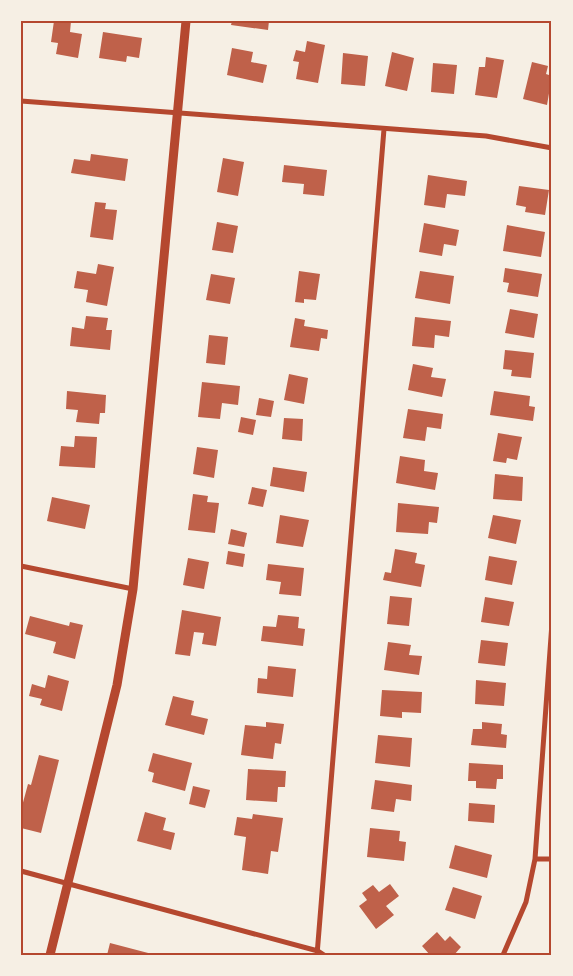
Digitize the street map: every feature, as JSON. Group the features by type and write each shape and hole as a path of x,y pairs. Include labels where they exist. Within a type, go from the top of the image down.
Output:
{"street":[{"path":"50,955 117,685 133,589 179,113 186,21"},
{"path":"21,101 384,130 486,136 552,148"},
{"path":"318,953 384,130"},
{"path":"21,566 133,589"},
{"path":"503,955 526,902 535,859 552,623"},
{"path":"535,859 552,859"},
{"path":"21,870 324,955"}],"building":[{"path":"54,21 71,21 70,32 82,34 78,58 56,54 58,43 51,42"},
{"path":"232,21 269,21 268,30 231,25"},
{"path":"103,32 142,38 139,58 127,56 126,62 99,58"},
{"path":"307,41 325,45 318,83 296,79 299,62 293,61 296,50 305,52"},
{"path":"232,48 253,52 251,62 267,65 263,83 227,75"},
{"path":"392,52 414,58 407,91 385,86"},
{"path":"343,53 368,56 365,86 341,84"},
{"path":"486,57 504,60 497,98 475,95 479,67 485,67"},
{"path":"532,62 548,66 546,74 552,76 547,105 523,99"},
{"path":"433,63 457,65 454,94 431,92"},
{"path":"91,154 128,159 125,181 71,173 74,159 90,161"},
{"path":"223,158 244,162 238,196 217,192"},
{"path":"284,165 327,170 324,196 303,194 304,184 282,182"},
{"path":"428,175 467,181 465,196 447,194 445,208 424,205"},
{"path":"519,186 549,190 545,215 525,212 526,207 516,205"},
{"path":"95,202 106,203 105,209 117,210 113,240 90,237"},
{"path":"217,222 238,226 233,253 212,250"},
{"path":"424,223 459,230 456,246 444,244 442,256 419,252"},
{"path":"507,225 545,232 541,257 503,251"},
{"path":"98,264 114,267 107,306 86,302 88,290 74,288 77,271 96,274"},
{"path":"505,268 542,274 538,297 507,292 509,283 503,282"},
{"path":"299,271 320,274 316,300 304,299 304,303 295,302"},
{"path":"420,271 454,276 450,304 415,298"},
{"path":"211,274 235,278 230,304 206,300"},
{"path":"510,309 538,314 534,338 505,333"},
{"path":"86,316 108,318 106,330 112,330 110,350 70,346 72,327 84,329"},
{"path":"415,317 451,321 449,337 435,335 434,348 412,346"},
{"path":"295,318 305,320 304,326 328,330 327,339 321,338 319,351 290,347"},
{"path":"209,335 228,337 225,365 206,363"},
{"path":"505,350 534,353 531,378 511,376 512,370 503,369"},
{"path":"413,364 433,368 431,377 446,379 442,397 408,390"},
{"path":"289,374 308,378 304,404 284,400"},
{"path":"202,382 240,386 238,405 222,403 220,419 198,417"},
{"path":"67,391 106,395 105,413 100,413 99,424 76,422 78,410 66,409"},
{"path":"494,391 530,396 529,406 535,407 533,421 490,415"},
{"path":"259,398 274,401 271,417 256,415"},
{"path":"408,409 443,414 441,429 427,427 425,441 403,438"},
{"path":"241,417 256,420 253,435 238,432"},
{"path":"284,418 303,419 302,441 282,439"},
{"path":"498,433 522,437 517,460 507,458 506,463 493,461"},
{"path":"75,436 97,437 95,468 59,466 61,446 74,447"},
{"path":"197,447 218,450 214,478 193,474"},
{"path":"400,456 425,460 424,471 438,473 435,490 396,483"},
{"path":"273,467 307,472 304,492 270,486"},
{"path":"495,474 523,477 522,501 493,499"},
{"path":"252,487 267,490 263,507 248,504"},
{"path":"193,494 208,496 207,502 219,503 215,533 188,530"},
{"path":"52,497 90,505 85,529 47,521"},
{"path":"398,503 439,507 437,523 429,522 428,534 396,532"},
{"path":"280,515 309,520 303,547 276,543"},
{"path":"493,515 521,520 516,544 488,538"},
{"path":"231,529 247,533 244,547 228,544"},
{"path":"395,549 417,553 415,563 425,565 421,587 383,580 385,572 391,573"},
{"path":"228,551 245,554 243,567 226,564"},
{"path":"489,556 517,561 512,585 485,580"},
{"path":"188,558 209,562 204,589 183,585"},
{"path":"268,564 304,568 301,596 279,594 281,582 266,580"},
{"path":"390,596 412,598 409,626 387,624"},
{"path":"485,597 514,602 509,626 481,622"},
{"path":"182,610 221,617 216,646 202,644 204,633 194,632 190,656 175,654"},
{"path":"278,615 299,617 298,628 305,629 303,646 261,641 263,626 276,627"},
{"path":"30,616 69,626 70,622 83,625 75,659 53,653 56,642 25,634"},
{"path":"481,640 508,643 505,666 478,663"},
{"path":"388,642 411,645 409,655 422,656 419,675 384,670"},
{"path":"268,666 296,669 293,697 257,693 258,678 267,679"},
{"path":"48,675 69,681 62,711 40,705 42,699 29,696 32,684 45,688"},
{"path":"476,680 506,683 504,706 475,704"},
{"path":"382,690 422,692 421,713 402,712 402,718 380,716"},
{"path":"173,696 194,701 191,715 208,719 204,735 165,725"},
{"path":"266,722 284,724 281,744 275,743 273,759 241,755 245,725 266,727"},
{"path":"482,722 502,724 501,734 507,735 506,748 471,745 473,729 482,729"},
{"path":"378,735 412,738 410,767 375,763"},
{"path":"153,753 192,763 185,791 152,782 154,773 148,771"},
{"path":"39,755 59,760 41,833 21,828 21,810 28,784 31,785"},
{"path":"469,763 503,765 503,779 497,779 496,789 476,788 476,781 468,781"},
{"path":"248,769 286,771 285,787 278,787 277,802 246,800"},
{"path":"375,780 412,785 411,801 396,799 394,812 371,809"},
{"path":"193,786 210,790 205,808 189,804"},
{"path":"469,803 495,805 494,823 468,821"},
{"path":"145,812 166,818 163,830 175,833 171,850 137,841"},
{"path":"253,814 283,818 278,852 271,851 268,874 242,870 246,837 234,835 237,817 252,819"},
{"path":"370,828 400,831 399,841 406,842 404,861 367,857"},
{"path":"455,845 492,855 487,878 449,868"},
{"path":"390,884 399,896 386,906 394,915 376,929 359,906 367,900 362,893 373,885 379,892"},
{"path":"453,887 482,896 475,919 445,910"},
{"path":"437,932 445,941 450,936 461,947 454,955 430,955 422,946"},
{"path":"110,943 152,954 152,955 107,955"}]}
